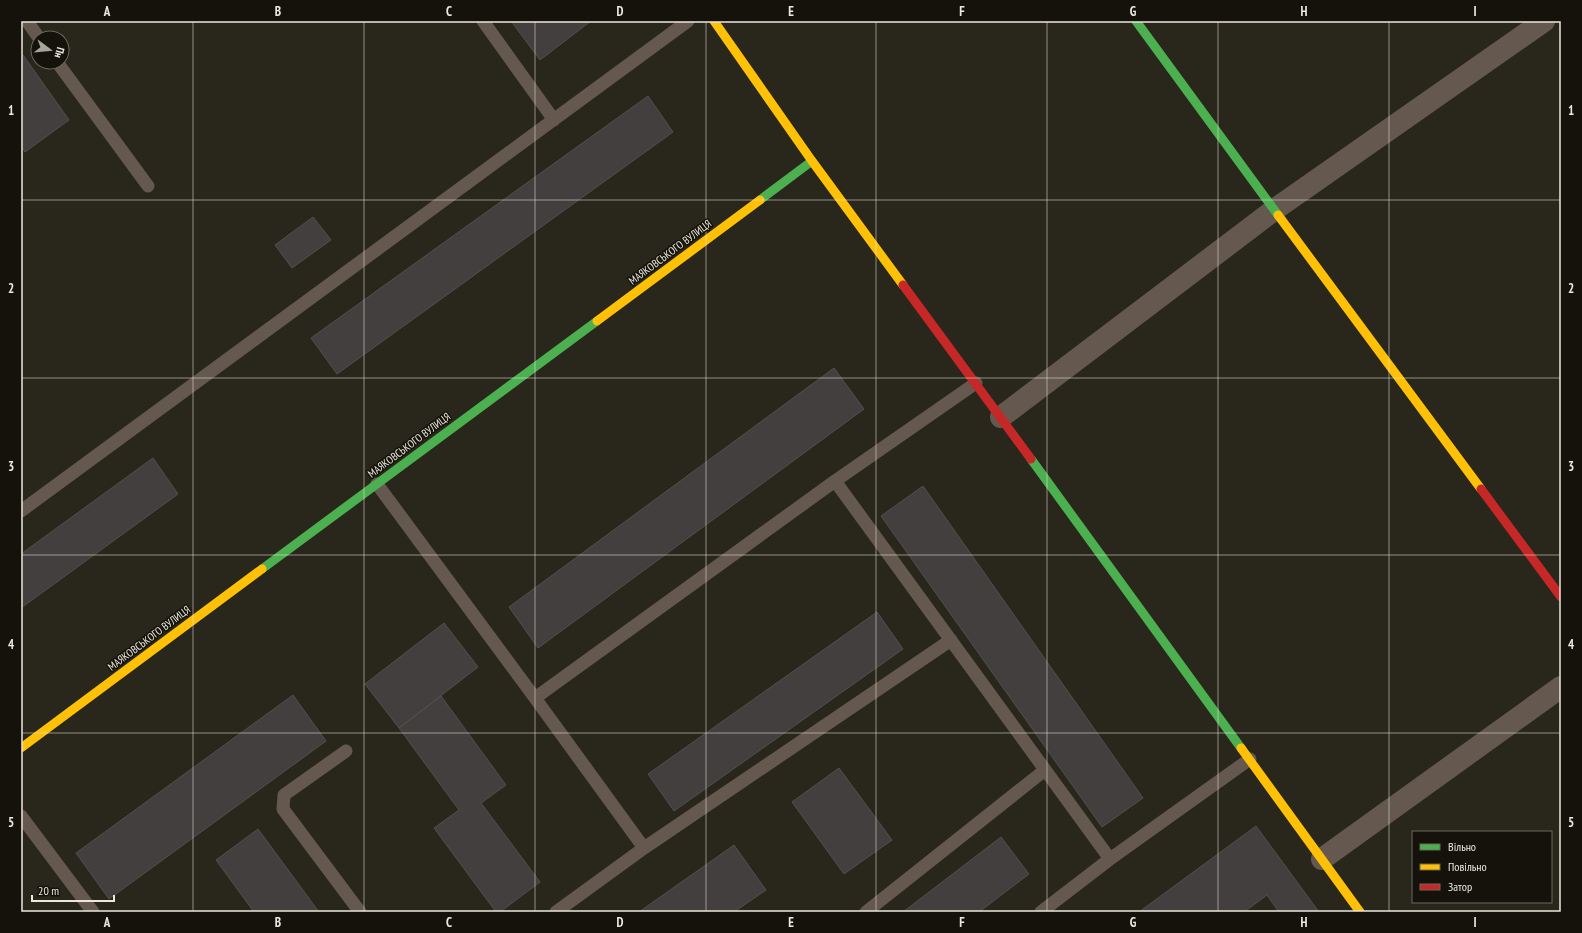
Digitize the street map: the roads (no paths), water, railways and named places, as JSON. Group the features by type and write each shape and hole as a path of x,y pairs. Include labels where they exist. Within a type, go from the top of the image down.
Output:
{"street":[{"path":"714,21 812,161 1001,417 1360,912"},
{"path":"1136,21 1561,597"},
{"path":"1001,417 1274,210 1544,21"},
{"name":"МАЯКОВСЬКОГО ВУЛИЦЯ","path":"21,748 812,161"},
{"path":"1322,859 1561,687"}],"lane":[{"path":"27,21 33,30"},
{"path":"483,21 554,120"},
{"path":"21,512 688,21"},
{"path":"63,70 148,186"},
{"path":"535,698 835,481 976,383"},
{"path":"835,481 1110,859"},
{"path":"377,484 644,848"},
{"path":"556,912 644,848 951,640"},
{"path":"346,751 284,795 283,809 360,912"},
{"path":"1041,912 1110,859 1250,759"},
{"path":"866,912 1045,770"},
{"path":"21,816 93,912"}]}
